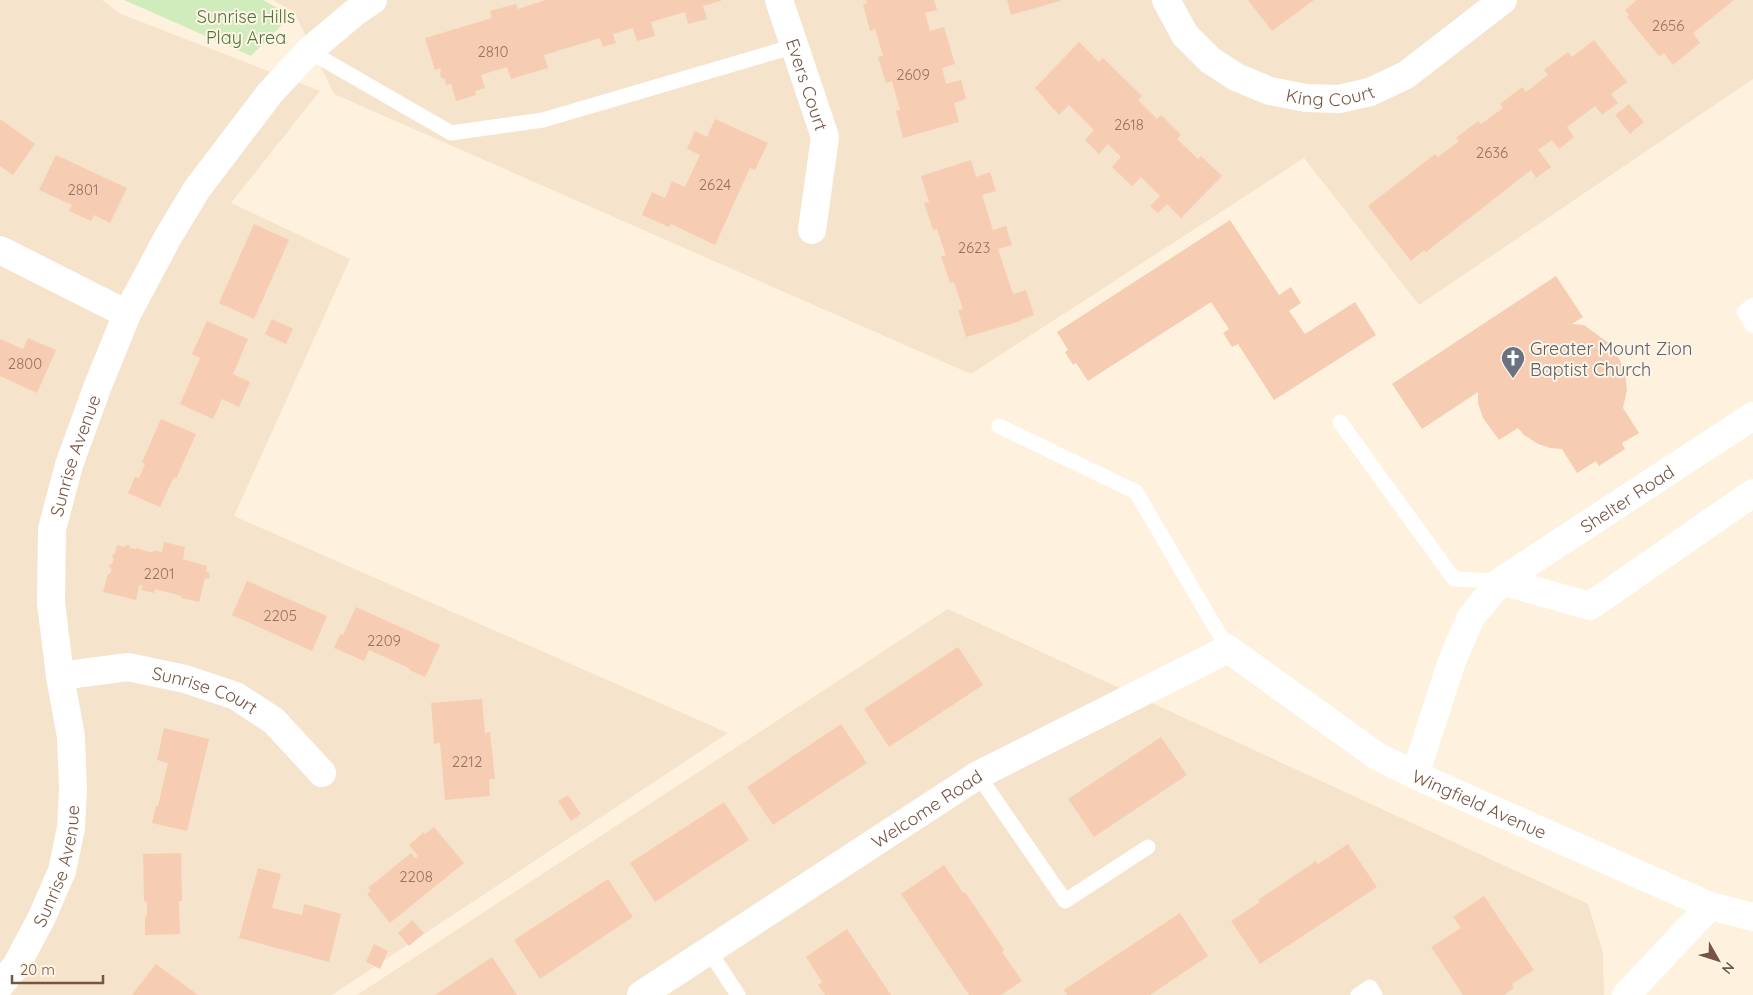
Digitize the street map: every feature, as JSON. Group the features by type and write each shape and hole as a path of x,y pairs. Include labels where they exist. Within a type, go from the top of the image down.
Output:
{"street":[{"name":"Sunrise Avenue","path":"0,985 16,966 41,919 62,871 71,828 73,790 71,737 60,676 51,603 52,529 72,457 96,388 127,314 168,237 197,189 270,93 309,51 354,13 373,0"},
{"name":"Evers Court","path":"779,0 824,137 812,230"},
{"name":"King Court","path":"1166,0 1185,35 1210,60 1236,77 1270,91 1306,98 1339,99 1370,92 1406,75 1503,0"},
{"path":"0,250 127,314"},
{"name":"Shelter Road","path":"1415,775 1452,661 1471,617 1501,581 1753,416"},
{"path":"1501,581 1590,606 1753,493"},
{"name":"Welcome Road","path":"642,995 978,775 1228,649"},
{"name":"Wingfield Avenue","path":"1228,649 1377,756 1415,775 1710,906 1753,917"},
{"name":"Sunrise Court","path":"60,676 128,667 185,679 236,696 274,722 322,773"},
{"path":"1626,995 1710,906"}],"lane":[{"path":"309,51 451,133 543,120 795,46"},
{"path":"1753,306 1744,312 1753,326"},
{"path":"1340,422 1454,579 1501,581"},
{"path":"999,426 1136,492 1228,649"},
{"path":"978,775 1066,901 1148,847"},
{"path":"709,951 738,995"},
{"path":"1358,995 1370,987 1375,995"}],"shaded area":[{"path":"0,0 102,0 121,14 320,91 231,203 350,259 234,516 728,733 332,995 0,995"},
{"path":"273,0 1753,0 1753,79 1419,305 1304,158 971,374 334,94 294,12"},
{"path":"948,609 1588,904 1603,953 1604,995 357,995"}],"green space":[{"name":"Sunrise Hills Play Area","path":"124,0 263,0 291,16 251,56"}],"building":[{"path":"545,0 721,1 703,6 707,19 688,24 685,12 651,22 655,36 637,41 633,28 613,34 616,43 603,47 600,38 544,55 548,68 511,79 507,67 481,75 485,88 475,91 476,95 456,101 451,84 446,85 445,79 441,78 441,68 435,70 425,38 492,18 490,11 516,4 518,9"},
{"path":"866,0 934,0 937,10 925,13 930,31 944,27 955,64 942,68 946,84 961,80 966,99 954,103 959,122 903,138 896,111 900,110 892,81 886,83 878,57 883,56 875,29 870,31 863,4 867,3"},
{"path":"1007,0 1060,0 1060,1 1011,15"},
{"path":"1248,0 1314,0 1272,31"},
{"path":"1637,0 1734,0 1693,33 1700,43 1673,65 1664,53 1659,56 1627,17 1629,15 1625,10"},
{"path":"1594,40 1627,82 1611,94 1618,103 1602,115 1595,106 1567,127 1574,137 1559,149 1552,140 1538,150 1551,167 1536,178 1531,170 1426,252 1424,250 1411,261 1368,206 1435,154 1438,157 1459,141 1456,138 1478,121 1481,124 1503,108 1500,104 1522,87 1526,92 1548,75 1544,70 1568,52 1572,57"},
{"path":"1079,42 1099,62 1103,58 1142,96 1138,100 1157,119 1161,115 1181,135 1177,139 1198,159 1201,156 1222,176 1181,218 1167,204 1158,213 1150,206 1160,196 1141,177 1132,186 1112,167 1121,157 1108,144 1099,154 1085,140 1094,130 1069,105 1059,115 1035,88"},
{"path":"1629,104 1644,122 1630,134 1615,115"},
{"path":"0,119 35,144 13,175 0,166"},
{"path":"715,119 768,143 755,170 750,168 715,245 671,224 669,227 642,215 652,192 665,198 672,181 685,187 700,155 687,149 695,131 707,137"},
{"path":"56,155 127,188 110,223 94,215 91,221 69,211 72,205 39,190"},
{"path":"971,160 976,177 990,172 996,191 982,195 993,230 1006,226 1012,245 998,249 1013,294 1026,290 1034,315 1021,321 966,337 958,310 963,309 954,282 950,283 941,256 946,256 937,229 933,230 924,203 929,202 921,176"},
{"path":"1230,220 1279,295 1291,287 1301,303 1289,311 1305,334 1355,302 1376,335 1274,400 1238,344 1232,347 1223,333 1229,329 1211,302 1088,381 1076,363 1073,365 1065,352 1068,350 1057,332"},
{"path":"254,224 289,240 254,319 219,303"},
{"name":"Greater Mount Zion Baptist Church","path":"1556,276 1583,317 1572,324 1584,325 1610,344 1618,356 1625,373 1627,390 1623,408 1639,433 1622,443 1625,449 1599,466 1596,461 1577,473 1562,449 1538,444 1524,435 1518,428 1499,440 1483,418 1478,403 1478,392 1422,429 1392,384"},
{"path":"272,319 293,329 286,344 265,334"},
{"path":"207,321 248,339 233,374 250,382 239,407 222,399 213,419 180,404 200,358 192,354"},
{"path":"28,338 56,350 37,393 0,376 0,339 23,349"},
{"path":"161,419 196,434 176,479 174,477 160,507 128,493 135,477 139,478 145,464 142,462"},
{"path":"164,542 185,547 183,559 207,566 206,572 210,573 209,579 205,578 199,602 155,589 154,593 141,590 143,586 139,585 136,600 103,592 108,574 110,574 112,569 109,568 110,564 112,564 113,554 115,554 117,545 125,547 126,545 130,546 129,548 153,553 153,550 162,552"},
{"path":"247,581 327,616 312,651 232,615"},
{"path":"356,607 440,645 425,677 369,650 364,661 334,648 340,634 343,635"},
{"path":"958,647 983,685 889,747 864,709"},
{"path":"482,699 485,733 490,732 495,779 489,779 490,796 445,800 440,743 434,744 431,703"},
{"path":"841,724 867,763 773,825 747,787"},
{"path":"164,728 209,739 187,831 152,823 168,763 157,760"},
{"path":"1161,737 1187,775 1094,837 1068,799"},
{"path":"568,795 581,814 571,821 558,801"},
{"path":"724,802 749,840 655,902 630,863"},
{"path":"434,827 464,863 390,923 367,894 371,891 368,888 411,853 415,858 418,856 409,845 424,832 425,834"},
{"path":"1348,844 1377,887 1260,964 1231,921 1260,902 1258,900 1316,861 1318,864"},
{"path":"181,853 182,901 179,901 180,934 145,935 147,901 144,902 143,854"},
{"path":"944,865 963,893 965,892 1004,950 1002,952 1022,981 1001,995 969,995 901,894"},
{"path":"258,868 281,874 272,908 302,915 304,904 341,914 329,962 239,938"},
{"path":"608,879 633,917 540,979 514,940"},
{"path":"1484,896 1534,970 1512,984 1514,988 1504,995 1463,995 1431,947 1461,928 1453,917"},
{"path":"1180,913 1208,956 1150,995 1067,995 1064,990"},
{"path":"412,920 424,933 409,946 398,933"},
{"path":"847,929 891,995 825,995 818,985 822,982 806,957"},
{"path":"374,944 388,951 380,969 366,962"},
{"path":"492,957 517,995 435,995"},
{"path":"156,964 198,995 132,995"}],"place":[{"name":"Greater Mount Zion Baptist Church","path":"1513,379"}]}
